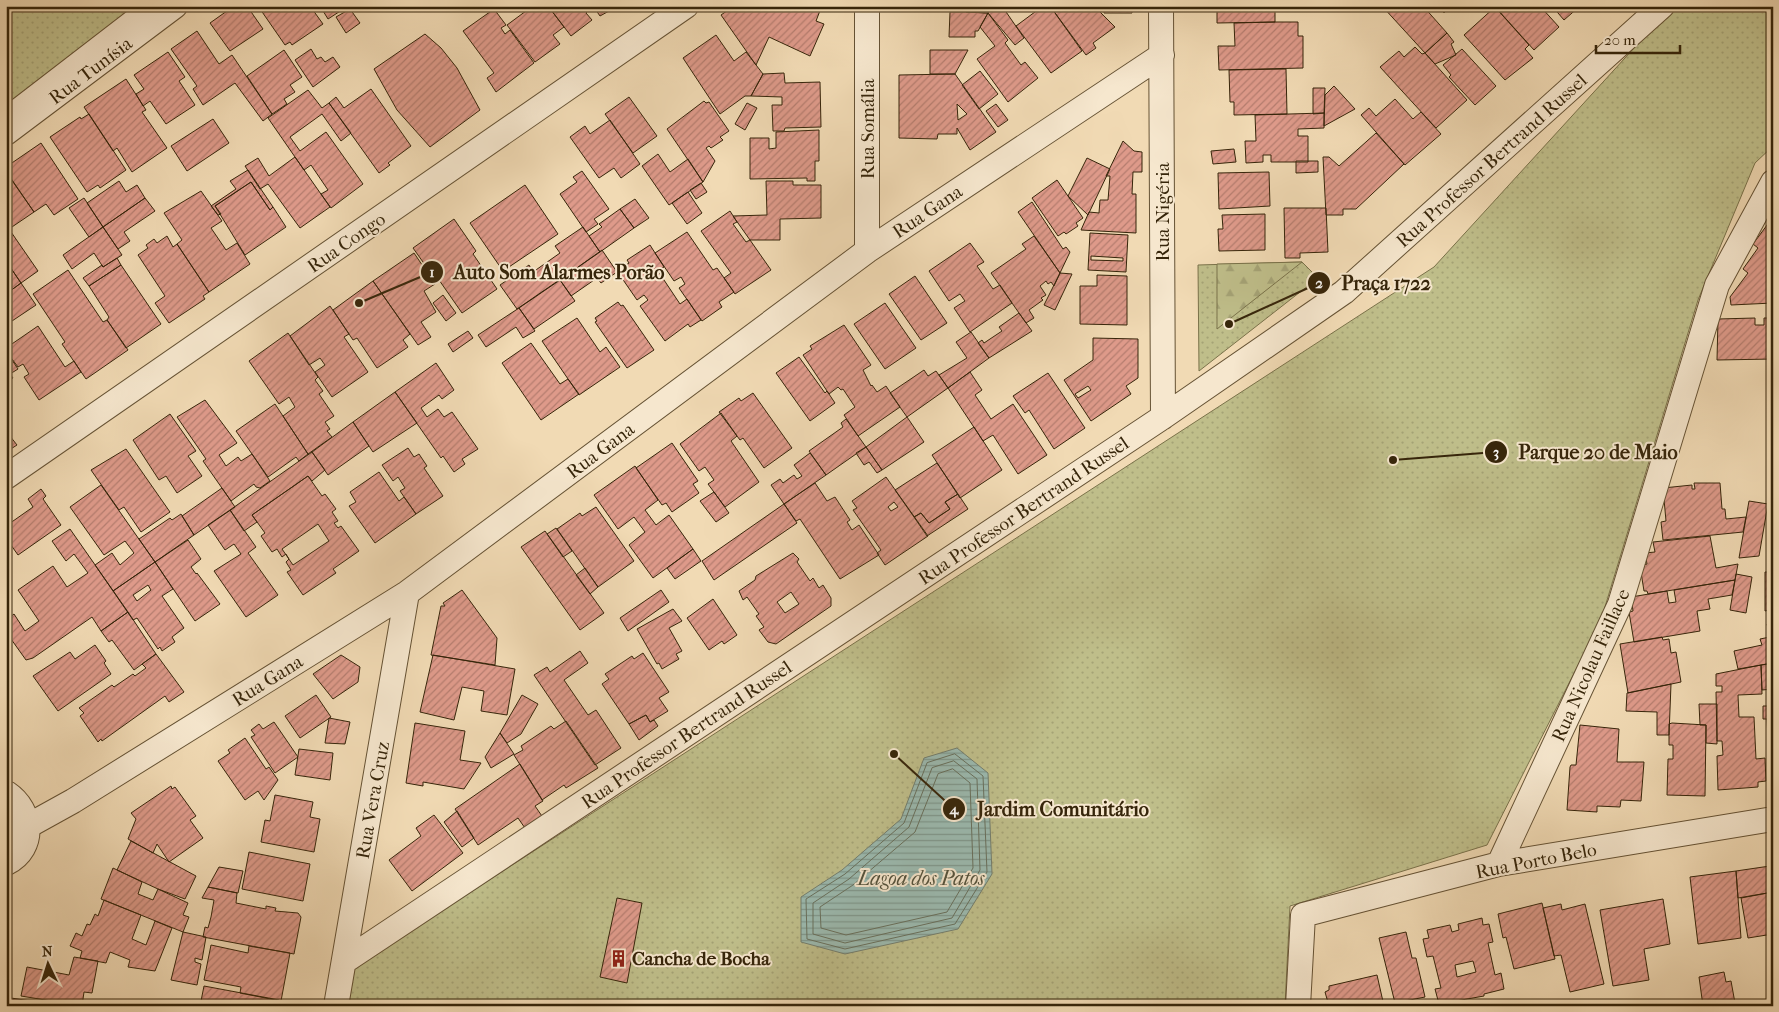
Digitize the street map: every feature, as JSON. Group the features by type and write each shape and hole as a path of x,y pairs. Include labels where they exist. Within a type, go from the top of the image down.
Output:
{"street":[{"path":"6,116 150,6"},
{"name":"Rua Tunísia","path":"6,134 174,6"},
{"name":"Rua Congo","path":"6,477 686,6"},
{"name":"Rua Somália","path":"867,6 867,251"},
{"name":"Rua Nigéria","path":"1161,6 1163,417"},
{"name":"Rua Professor Bertrand Russel","path":"345,961 1163,417 1344,292 1662,6"},
{"name":"Rua Gana","path":"26,827 82,796 407,593 867,251 1162,55"},
{"name":"Rua Nicolau Faillace","path":"1499,864 1620,604 1716,286 1773,182"},
{"name":"Rua Vera Cruz","path":"336,1006 407,593"},
{"path":"6,795 17,804 24,815 26,827 24,840 18,851 6,861"},
{"name":"Rua Porto Belo","path":"1298,1006 1302,915 1499,864 1773,819"}],"green space":[{"path":"6,6 150,6 6,117"},
{"path":"1688,6 1773,6 1773,146 1755,163 1698,300 1601,620 1487,845 1290,906 1285,1006 348,1006 355,967 1434,267 1667,12"},
{"path":"1302,262 1318,278 1199,371 1198,265"},
{"path":"1302,262 1217,329 1217,264"}],"water":[{"name":"Lagoa dos Patos","path":"957,748 988,773 992,874 958,929 845,954 801,942 801,897 842,870 901,819 924,758"}],"building":[{"path":"234,6 247,6 263,29 230,51 210,23"},
{"path":"258,6 310,6 323,24 292,45 290,42 285,45"},
{"path":"320,6 343,6 345,8 328,19"},
{"path":"541,6 548,6 564,27 553,35 560,44 535,62 507,25 530,8 533,12"},
{"path":"548,6 593,6 586,13 592,20 571,36"},
{"path":"593,6 618,6 600,16"},
{"path":"734,6 817,6 821,8 816,21 824,24 810,56 769,37 756,65 721,15"},
{"path":"912,6 939,6 939,10 912,9"},
{"path":"966,6 991,6 988,13 966,12"},
{"path":"991,6 1002,6 1024,38 1015,45 988,13"},
{"path":"1043,6 1050,6 1082,51 1051,73 1016,26"},
{"path":"1050,6 1094,6 1115,27 1093,43 1096,48 1086,55"},
{"path":"1094,6 1132,6 1132,13 1104,13 1104,8"},
{"path":"1217,6 1275,6 1275,22 1217,23"},
{"path":"1382,6 1423,6 1447,33 1425,53"},
{"path":"1438,6 1451,6 1444,13"},
{"path":"1503,6 1540,6 1559,27 1534,50 1498,10"},
{"path":"1552,6 1580,6 1564,20"},
{"path":"1495,7 1529,45 1525,49 1533,58 1505,80 1464,35"},
{"path":"350,9 360,23 346,33 336,17"},
{"path":"494,9 506,25 501,28 505,34 510,30 534,63 496,92 487,78 494,73 463,31"},
{"path":"950,12 988,13 978,31 975,31 975,37 949,37"},
{"path":"988,13 1008,40 1005,43 1021,65 1025,62 1038,78 1008,102 977,59 995,46 980,27"},
{"path":"1298,22 1298,36 1303,36 1303,68 1219,70 1218,46 1235,46 1234,23"},
{"path":"197,31 219,64 232,55 272,114 263,121 235,83 203,105 193,89 197,86 171,49"},
{"path":"1447,33 1454,42 1451,44 1456,55 1435,64 1425,53"},
{"path":"425,34 441,48 457,68 480,110 430,147 397,110 374,69"},
{"path":"716,35 734,61 746,52 763,74 751,96 745,96 720,114 683,58"},
{"path":"1415,47 1422,54 1425,53 1467,100 1436,128 1380,67 1399,51 1404,57"},
{"path":"311,49 317,59 321,57 325,62 333,57 340,67 313,87 295,60"},
{"path":"1462,49 1496,86 1475,105 1449,77 1451,75 1443,65"},
{"path":"284,50 302,77 290,85 295,92 284,99 287,104 272,114 247,76"},
{"path":"930,50 968,50 955,74 930,74"},
{"path":"168,52 185,77 179,81 195,105 166,124 150,101 143,106 136,94 144,89 134,75"},
{"path":"1286,69 1287,114 1234,115 1234,102 1230,102 1229,70"},
{"path":"980,71 998,94 979,109 962,85"},
{"path":"784,73 785,83 820,82 821,127 785,128 784,131 773,131 772,105 782,105 782,97 751,96 763,74"},
{"path":"955,74 996,132 970,150 957,128 957,134 938,134 937,139 899,138 899,75","holes":["957,104 967,114 958,120"]},
{"path":"126,79 146,110 142,112 167,148 132,172 117,148 113,151 84,107"},
{"path":"1334,86 1355,109 1324,126 1325,95"},
{"path":"1313,88 1325,88 1324,113 1313,114"},
{"path":"371,89 411,146 388,163 390,165 379,173 329,103 336,97 344,108"},
{"path":"308,90 322,108 329,103 351,133 341,141 322,114 290,137 300,151 326,132 363,184 331,208 321,194 328,190 311,165 304,170 268,118"},
{"path":"629,97 657,136 633,153 605,114"},
{"path":"1395,99 1413,119 1421,112 1441,134 1405,165 1361,115 1369,108 1376,116"},
{"path":"704,101 706,103 709,102 729,131 720,137 723,140 711,148 709,146 706,148 715,161 703,182 667,129"},
{"path":"747,103 757,108 745,130 735,124"},
{"path":"996,104 1008,120 998,127 986,111"},
{"path":"1324,113 1324,128 1298,129 1298,136 1308,136 1308,162 1271,162 1271,155 1263,155 1263,162 1246,163 1245,141 1256,141 1255,115"},
{"path":"89,114 126,170 100,188 98,185 87,192 50,137 80,117 81,119"},
{"path":"213,119 229,143 187,171 171,146"},
{"path":"610,120 640,164 621,178 614,168 599,178 570,137 585,126 590,134"},
{"path":"819,130 819,161 815,161 815,181 807,181 807,178 750,179 750,138 769,138 769,149 776,148 776,132"},
{"path":"1376,133 1404,164 1356,209 1343,209 1343,215 1326,215 1323,157 1329,157 1339,166"},
{"path":"1123,141 1134,151 1142,152 1142,172 1133,172 1132,194 1136,194 1136,233 1081,230 1089,212 1099,213 1100,200 1108,200 1110,176 1106,176"},
{"path":"41,143 78,199 54,215 46,204 34,212 6,172 6,167"},
{"path":"1234,149 1236,162 1213,164 1211,151"},
{"path":"658,154 670,172 688,159 703,182 669,205 642,166"},
{"path":"295,157 330,207 300,228 268,184 260,189 245,166 258,158 269,176"},
{"path":"1087,158 1110,169 1088,215 1068,196"},
{"path":"1296,161 1318,161 1318,172 1296,173"},
{"path":"248,170 273,207 270,210 251,182 215,206 221,214 218,215 211,206 236,189 230,181"},
{"path":"582,171 609,209 594,219 598,224 586,232 560,194 577,182 573,177"},
{"path":"1269,172 1270,206 1219,209 1218,173"},
{"path":"8,174 34,212 9,229 38,271 21,283 6,261 6,175"},
{"path":"1057,180 1083,218 1076,223 1078,226 1066,234 1064,232 1058,236 1032,198"},
{"path":"119,181 126,192 137,185 145,198 103,227 87,203"},
{"path":"766,181 793,181 793,185 821,185 821,218 780,219 780,240 750,240 733,216 767,215"},
{"path":"251,182 270,210 273,207 286,227 245,255 215,206"},
{"path":"701,183 707,192 696,199 690,190"},
{"path":"525,185 558,234 503,271 470,223"},
{"path":"201,191 222,221 211,228 226,250 237,243 250,264 209,292 177,244 182,240 164,213"},
{"path":"688,192 702,213 687,224 672,203"},
{"path":"84,198 103,227 89,237 69,208"},
{"path":"145,198 155,211 124,232 130,241 118,249 103,227"},
{"path":"635,199 649,218 634,228 620,209"},
{"path":"1032,202 1063,249 1066,247 1070,252 1060,273 1018,212"},
{"path":"1284,208 1326,208 1328,252 1300,253 1300,258 1285,258"},
{"path":"620,209 634,228 600,252 589,236 602,227 599,224"},
{"path":"730,211 737,222 733,224 746,242 750,240 771,270 735,294 724,278 731,273 701,231"},
{"path":"1265,214 1265,250 1219,251 1218,229 1223,229 1222,215"},
{"path":"1773,217 1773,303 1731,305 1730,297 1748,273 1743,269 1758,248 1753,244"},
{"path":"454,219 476,251 473,254 497,289 462,313 430,267 428,269 413,248"},
{"path":"103,227 122,255 103,267 94,253 72,269 63,255"},
{"path":"583,227 600,252 517,309 500,285 529,265 533,272 560,253 555,246"},
{"path":"687,232 713,270 717,268 734,292 719,302 722,307 702,321 679,288 685,284 681,277 674,281 655,253"},
{"path":"1090,233 1128,235 1126,272 1088,270","holes":["1091,256 1123,258 1123,261 1091,260"]},
{"path":"167,236 173,247 177,244 209,292 203,296 205,299 169,323 155,303 165,296 138,255 148,248 146,245 154,239 157,243"},
{"path":"1034,236 1060,273 1054,286 1051,282 1048,284 1046,281 1040,286 1046,295 1041,298 1043,300 1029,310 1034,318 1026,323 991,273 1026,249 1022,244"},
{"path":"970,243 984,262 977,266 993,289 1000,285 1012,303 970,332 954,308 965,301 960,294 949,301 929,271"},
{"path":"650,245 664,267 658,271 680,304 687,299 701,320 690,327 688,324 665,341 640,306 648,300 644,295 637,300 617,271 629,263 627,260"},
{"path":"602,250 617,272 601,283 597,278 571,296 560,280"},
{"path":"414,253 435,284 424,291 436,312 421,322 431,337 418,345 373,281"},
{"path":"117,258 121,265 89,286 83,278 102,265 103,267"},
{"path":"6,261 21,283 6,294"},
{"path":"121,265 161,324 126,348 107,320 109,317 89,286"},
{"path":"68,270 103,322 107,320 128,350 86,379 62,344 65,342 33,294"},
{"path":"1060,273 1072,274 1055,310 1044,305"},
{"path":"1097,275 1127,276 1127,325 1080,324 1080,286 1097,286"},
{"path":"915,276 947,323 921,340 889,294"},
{"path":"560,280 575,301 534,329 519,308"},
{"path":"373,281 410,334 403,340 408,347 377,368 357,338 353,340 333,310"},
{"path":"21,283 36,305 6,325 6,294"},
{"path":"443,295 456,313 446,321 433,303"},
{"path":"618,302 621,306 623,305 654,350 627,368 595,322 597,321 595,318"},
{"path":"885,303 916,348 885,369 854,324"},
{"path":"330,306 349,334 344,337 368,372 332,397 315,372 325,365 320,358 309,365 290,336"},
{"path":"519,308 535,331 523,338 516,327 486,347 478,335"},
{"path":"1019,313 1032,331 989,358 978,343 982,340 984,343 1002,331 999,327"},
{"path":"577,318 600,352 606,347 620,367 579,395 542,341"},
{"path":"1755,318 1755,325 1764,325 1764,318 1773,318 1773,359 1717,360 1718,319"},
{"path":"844,325 871,365 863,370 871,386 877,392 886,386 900,407 858,436 844,415 855,407 843,389 841,390 838,387 829,394 803,355 812,349 810,346"},
{"path":"38,326 65,367 74,361 81,372 39,400 24,377 29,374 23,364 18,367 6,351 6,348"},
{"path":"468,331 473,338 453,352 448,344"},
{"path":"971,332 989,358 948,388 939,375 967,358 956,342"},
{"path":"288,333 318,377 315,380 323,391 319,394 334,416 325,422 330,429 327,431 332,437 308,454 283,416 295,407 289,397 279,404 249,361"},
{"path":"1093,338 1138,339 1138,378 1126,386 1131,394 1091,421 1064,380 1093,360","holes":["1088,386 1091,390 1078,398 1075,394"]},
{"path":"531,343 560,384 568,379 579,394 541,420 502,363"},
{"path":"6,351 18,369 10,374 13,378 6,382"},
{"path":"799,357 825,393 827,391 835,403 810,421 776,373"},
{"path":"436,363 454,390 442,399 439,395 421,408 427,417 438,409 444,417 452,412 478,449 462,459 465,464 454,472 443,456 441,458 395,392"},
{"path":"924,370 928,376 936,371 948,388 907,417 890,393"},
{"path":"970,372 982,390 975,395 991,419 1013,404 1047,455 1018,474 993,435 983,441 948,388"},
{"path":"1048,373 1085,428 1054,449 1029,410 1025,413 1013,396"},
{"path":"395,392 417,423 373,452 353,422"},
{"path":"753,393 792,448 764,468 743,438 740,440 719,412 739,398 741,401"},
{"path":"205,400 237,443 219,455 226,466 238,457 241,461 252,454 270,481 260,488 254,484 231,501 203,461 206,459 177,417"},
{"path":"275,404 308,454 299,461 296,457 268,477 236,431"},
{"path":"721,413 737,436 731,441 759,482 725,507 708,484 714,480 705,467 699,471 680,444"},
{"path":"170,414 196,451 188,456 202,476 177,493 166,476 159,480 133,440"},
{"path":"907,417 924,442 882,470 866,447"},
{"path":"846,419 866,447 826,475 809,451 843,427 841,423"},
{"path":"353,422 369,446 328,475 312,452"},
{"path":"974,427 1002,470 960,498 932,455"},
{"path":"6,431 17,445 6,452"},
{"path":"672,443 698,481 693,484 699,493 672,512 666,503 662,505 636,468"},
{"path":"866,447 882,470 877,473 869,462 864,465 856,453"},
{"path":"408,448 414,457 419,454 427,466 424,468 443,496 416,514 400,491 405,488 398,477 393,481 382,465"},
{"path":"126,449 170,512 141,532 124,507 119,510 91,470"},
{"path":"312,452 325,470 312,481 308,476 252,515 257,522 244,531 230,510"},
{"path":"810,453 826,475 784,504 771,485 780,479 783,483 794,475 797,479 802,476 794,465"},
{"path":"937,463 958,494 945,502 950,509 929,523 921,513 914,517 895,490"},
{"path":"635,466 658,500 645,510 656,525 669,515 693,549 653,578 629,545 645,532 634,517 618,529 594,495"},
{"path":"379,472 399,501 404,497 416,514 375,543 349,506 356,502 350,492"},
{"path":"308,476 322,496 325,494 336,509 332,512 338,521 334,523 338,528 341,526 359,551 333,569 336,573 303,595 287,572 291,570 286,562 289,559 286,554 282,557 277,549 272,552 261,536 265,533 252,515"},
{"path":"886,477 928,536 885,565 877,553 881,550 853,510 857,508 852,501","holes":["894,502 898,507 891,511 888,507"]},
{"path":"815,483 827,501 835,497 850,520 847,522 852,530 859,525 879,555 840,579 800,519 796,521 784,504"},
{"path":"1694,483 1720,483 1722,509 1725,509 1726,519 1746,517 1743,532 1663,540 1661,522 1666,521 1663,488 1692,485 1692,489 1695,489"},
{"path":"101,485 155,562 113,591 95,565 112,553 120,565 134,553 125,541 104,555 70,507"},
{"path":"222,488 235,507 194,535 182,516"},
{"path":"41,489 46,496 43,499 61,525 18,555 6,538 6,526 33,507 28,499"},
{"path":"714,492 729,513 716,522 700,501"},
{"path":"958,494 968,509 927,536 914,517 921,513 929,523 950,509 945,502"},
{"path":"1749,501 1768,504 1759,556 1739,558"},
{"path":"784,504 797,523 714,580 702,561"},
{"path":"596,507 634,561 598,587 557,529 580,513 582,516"},
{"path":"230,510 256,547 248,553 278,595 246,617 214,571 241,554 234,544 225,550 208,525"},
{"path":"181,514 194,535 155,562 139,539 170,518 172,520"},
{"path":"318,524 329,541 293,565 282,549"},
{"path":"556,528 572,551 563,557 547,534"},
{"path":"70,529 128,612 101,631 92,617 33,658 26,660 6,632 6,620 14,614 25,631 39,621 18,590 53,566 67,587 88,573 74,554 66,561 52,541"},
{"path":"545,531 604,613 580,630 521,547"},
{"path":"1710,536 1716,568 1738,564 1735,580 1648,594 1647,591 1644,591 1640,566 1647,564 1645,553 1655,552 1653,542"},
{"path":"188,540 201,559 191,567 220,604 195,621 155,562"},
{"path":"693,549 701,561 675,579 667,568"},
{"path":"793,553 799,559 797,562 810,581 813,578 819,588 823,585 831,598 831,606 776,644 768,642 759,630 764,627 756,616 759,614 747,597 743,600 739,591 755,580 756,576"},
{"path":"155,562 173,589 162,596 184,628 172,637 175,642 162,651 160,647 158,649 137,618 133,620 113,591","holes":["148,585 151,590 137,601 133,595"]},
{"path":"585,568 598,587 590,594 576,575"},
{"path":"1765,572 1773,572 1773,609 1765,611"},
{"path":"1736,574 1752,577 1746,613 1730,610"},
{"path":"1735,580 1732,595 1708,599 1710,609 1697,611 1700,631 1634,642 1629,612 1633,611 1631,597 1667,591 1669,603 1676,602 1674,590"},
{"path":"462,590 497,638 495,665 431,655 441,606 445,606 443,603"},
{"path":"661,590 669,602 628,631 620,618"},
{"path":"791,592 799,604 785,613 777,602"},
{"path":"713,599 737,635 724,644 722,641 709,650 687,618"},
{"path":"673,609 682,621 669,628 682,651 676,654 679,659 662,669 659,663 657,664 637,629"},
{"path":"128,612 156,654 134,670 112,640 109,642 101,631"},
{"path":"1773,622 1773,663 1738,669 1734,651 1762,645 1760,639 1770,637 1767,624"},
{"path":"1662,637 1663,640 1669,639 1671,653 1676,652 1681,682 1628,693 1620,644"},
{"path":"95,645 106,661 104,663 111,674 58,711 33,676 70,652 75,659"},
{"path":"580,651 588,663 564,680 588,715 596,710 621,748 595,765 534,675 547,667 550,672"},
{"path":"643,653 669,692 659,698 668,711 650,722 646,715 629,724 602,684 609,679 605,674 632,656 634,659"},
{"path":"156,654 184,692 169,702 165,696 98,742 80,716 84,713 79,708 112,685 114,687 133,674 135,676 146,668 142,664"},
{"path":"341,655 360,667 358,682 333,699 313,674"},
{"path":"433,655 515,669 507,715 481,711 484,691 462,687 454,720 420,712"},
{"path":"1773,663 1773,689 1762,690 1761,665"},
{"path":"1761,665 1762,694 1738,695 1739,717 1754,717 1756,759 1765,758 1766,781 1758,782 1758,787 1718,790 1717,756 1723,755 1722,741 1717,741 1716,692 1722,692 1722,686 1716,686 1716,674"},
{"path":"1671,684 1669,735 1657,735 1657,712 1626,711 1627,693"},
{"path":"316,695 331,717 300,738 285,716"},
{"path":"522,695 538,704 521,734 507,743 500,733"},
{"path":"1699,704 1717,704 1717,744 1706,743 1706,725 1700,725"},
{"path":"1763,706 1773,706 1773,773 1770,774 1767,719 1763,719"},
{"path":"646,715 650,722 654,720 658,726 639,740 629,724"},
{"path":"329,718 350,722 345,744 325,743"},
{"path":"566,721 598,768 566,788 564,785 542,800 514,755 523,750 521,746 551,726 554,729"},
{"path":"274,722 298,757 275,773 251,737 255,735 251,730 259,724 263,729"},
{"path":"415,723 465,731 460,760 481,763 464,789 423,782 423,786 406,783"},
{"path":"1669,724 1706,725 1705,796 1667,795 1668,759 1673,759 1673,745 1669,745"},
{"path":"1580,725 1619,729 1617,762 1644,762 1641,801 1621,800 1620,807 1597,806 1597,812 1567,810 1570,767 1571,765 1576,765"},
{"path":"500,733 514,754 491,768 485,757"},
{"path":"245,738 266,769 269,767 278,780 264,800 258,791 245,800 218,761 230,753 228,750"},
{"path":"299,749 333,753 330,780 295,775"},
{"path":"520,764 543,801 535,806 544,819 527,831 518,818 478,845 455,809"},
{"path":"171,786 172,789 175,787 196,816 190,820 203,838 169,862 157,844 153,853 128,839 136,819 131,813"},
{"path":"275,795 313,802 310,817 320,819 314,852 261,842 265,820 270,821"},
{"path":"457,811 474,838 462,847 444,822"},
{"path":"434,815 463,853 412,891 389,860 421,836 416,828"},
{"path":"131,841 196,876 185,899 117,870"},
{"path":"1773,849 1773,892 1738,898 1736,871 1770,866 1768,850"},
{"path":"249,852 310,864 303,901 242,889"},
{"path":"219,867 243,871 238,893 208,887"},
{"path":"113,868 142,882 138,894 153,900 158,889 188,903 183,915 189,917 183,932 101,899"},
{"path":"1736,871 1741,938 1698,944 1690,877"},
{"path":"208,887 237,893 236,903 266,909 266,906 276,908 275,911 298,913 301,917 294,954 203,937 205,927 208,928 214,900 202,898"},
{"path":"1773,892 1773,934 1748,938 1741,898"},
{"name":"Cancha de Bocha","path":"617,898 642,903 627,983 600,977"},
{"path":"1663,899 1670,944 1644,949 1649,980 1613,986 1600,910"},
{"path":"104,900 141,915 132,939 146,945 155,921 172,928 155,971 128,967 130,960 110,952 106,963 80,958 82,951 70,946 76,933 82,936 87,924 90,925 95,914 98,916"},
{"path":"1542,903 1555,959 1514,969 1506,937 1503,938 1498,914"},
{"path":"1561,904 1562,910 1585,904 1604,984 1570,992 1561,955 1554,956 1543,908"},
{"path":"1482,918 1483,925 1489,924 1493,942 1488,943 1495,975 1501,973 1504,989 1484,994 1484,996 1439,1004 1435,989 1441,988 1433,956 1427,957 1423,939 1429,938 1427,930 1450,925 1452,932 1459,930 1458,924"},
{"path":"183,932 206,937 202,960 195,958 195,962 201,964 197,985 171,980"},
{"path":"1406,932 1412,958 1416,958 1425,997 1395,1003 1379,938"},
{"path":"211,945 248,953 249,946 290,953 281,1001 240,993 241,987 204,980"},
{"path":"74,957 98,961 92,993 84,992 82,1006 21,996 27,967 69,975"},
{"path":"1473,961 1476,972 1457,977 1455,965"},
{"path":"1724,972 1726,982 1731,981 1735,1003 1703,1006 1699,977"},
{"path":"1377,975 1384,1006 1373,1006 1372,1002 1357,1006 1329,1006 1325,992 1329,990 1329,986"},
{"path":"204,986 279,1000 278,1006 200,1006"},
{"path":"11,998 31,1001 30,1006 10,1006"},
{"path":"1745,1001 1745,1006 1718,1006 1735,1003"}],"place":[{"name":"Auto Som Alarmes Porão","path":"359,303"},
{"name":"Praça 1722","path":"1229,324"},
{"name":"Parque 20 de Maio","path":"1393,460"},
{"name":"Jardim Comunitário","path":"894,754"},
{"name":"Cancha de Bocha","path":"618,958"}]}
